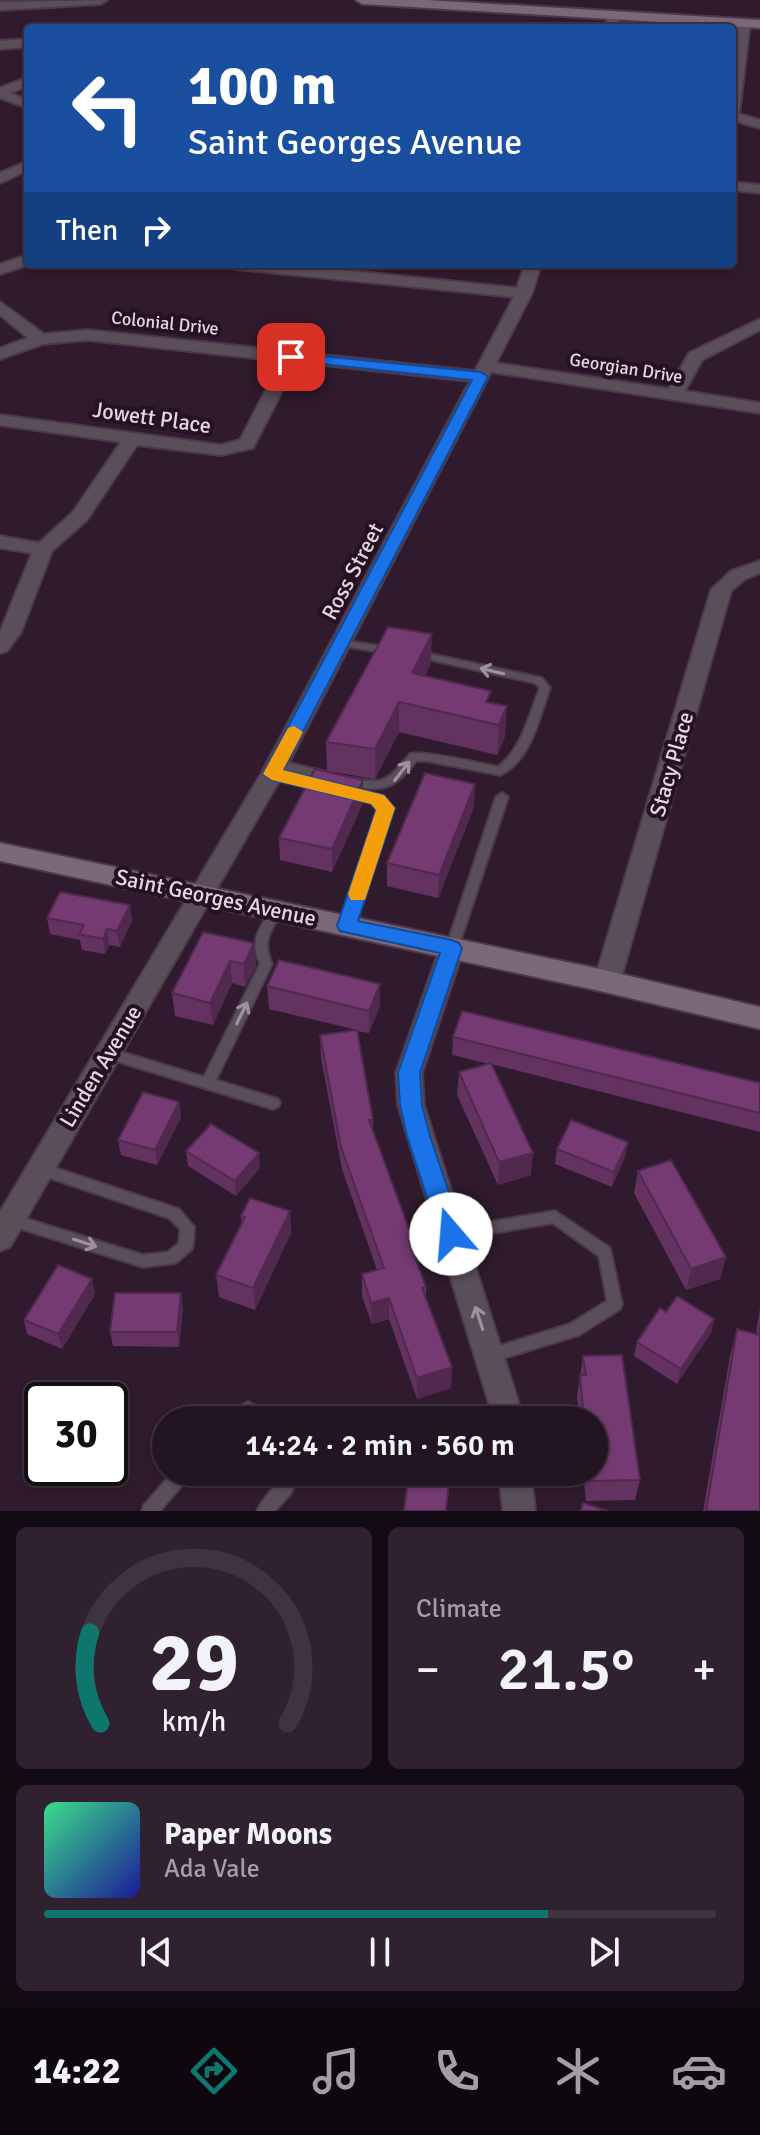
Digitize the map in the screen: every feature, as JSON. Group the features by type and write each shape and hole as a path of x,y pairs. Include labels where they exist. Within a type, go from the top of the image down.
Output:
{"street":[{"path":"0,6 101,0"},
{"path":"362,0 612,22 760,24"},
{"path":"736,102 743,78 744,23"},
{"path":"0,45 24,43"},
{"path":"0,94 24,83"},
{"path":"0,94 24,103"},
{"path":"736,116 760,124"},
{"path":"0,179 24,167"},
{"path":"736,186 760,189"},
{"path":"0,269 24,261"},
{"path":"277,268 524,293"},
{"name":"Ross Street","path":"201,894 275,769 484,372 524,293 532,268"},
{"path":"0,307 40,339"},
{"path":"674,396 695,357 760,324"},
{"name":"Colonial Drive","path":"0,354 40,339 87,335 291,357 484,372"},
{"name":"Jowett Place","path":"0,420 221,450 247,444 291,357"},
{"name":"Georgian Drive","path":"484,372 760,408"},
{"path":"0,646 11,632 43,549 80,516 132,439"},
{"path":"0,542 43,549"},
{"name":"Stacy Place","path":"607,982 721,590 742,572 760,567"},
{"name":"Saint Georges Avenue","path":"0,852 452,948 760,1018"},
{"name":"Linden Avenue","path":"5,1229 201,894"},
{"path":"452,948 409,1073 411,1105 418,1136 505,1406"},
{"path":"516,1486 519,1511"}],"lane":[{"path":"275,769 384,786 395,781 413,757 500,771 511,764 526,744 545,688 538,680 422,655 341,643"},
{"path":"275,769 377,799 385,808 347,926"},
{"path":"452,948 502,797"},
{"path":"208,1083 266,964 258,950 259,942 277,910"},
{"path":"108,1053 273,1103"},
{"path":"5,1229 143,1261 171,1258 186,1246 187,1227 174,1213 39,1169"},
{"path":"451,1234 555,1217 605,1253 615,1304 574,1330 491,1355"},
{"path":"153,1510 172,1486"},
{"path":"265,1511 285,1486"}],"building":[{"path":"388,627 432,634 412,673 491,691 486,702 507,706 499,725 399,702 375,749 326,742"},
{"path":"315,769 363,780 332,849 279,838"},
{"path":"425,773 475,784 439,875 387,863"},
{"path":"60,892 130,905 117,931 107,929 103,939 79,934 84,925 47,918"},
{"path":"203,932 254,943 244,964 230,961 210,1003 172,993"},
{"path":"279,960 380,984 369,1011 267,986"},
{"path":"462,1011 760,1083 760,1113 453,1037"},
{"path":"357,1030 373,1120 369,1120 413,1240 409,1241 426,1287 422,1288 452,1367 417,1378 389,1298 371,1303 362,1274 384,1268 341,1147 320,1035"},
{"path":"491,1063 533,1153 499,1162 459,1072"},
{"path":"143,1092 179,1102 155,1150 118,1140"},
{"path":"571,1120 628,1142 614,1172 557,1149"},
{"path":"211,1124 259,1153 235,1181 186,1151"},
{"path":"671,1160 726,1257 691,1269 638,1171"},
{"path":"250,1198 290,1211 253,1288 216,1275 245,1217 241,1216"},
{"path":"58,1265 92,1279 58,1334 24,1320"},
{"path":"115,1293 181,1293 177,1332 110,1332"},
{"path":"677,1296 714,1319 681,1369 637,1342 660,1308 666,1312"},
{"path":"760,1327 760,1511 706,1511 737,1329 759,1335"},
{"path":"622,1355 640,1480 608,1481 608,1406 583,1406 580,1375 586,1375 583,1356"},
{"path":"407,1486 449,1486 446,1511 404,1511"},
{"path":"583,1503 608,1511 581,1511"}],"slow traffic":[{"path":"294,732 272,774 377,799 385,808 358,894"}],"route":[{"path":"291,357 481,377 272,774 377,799 385,808 385,816 347,926 452,948 409,1073 411,1105 418,1136 451,1234"}]}
